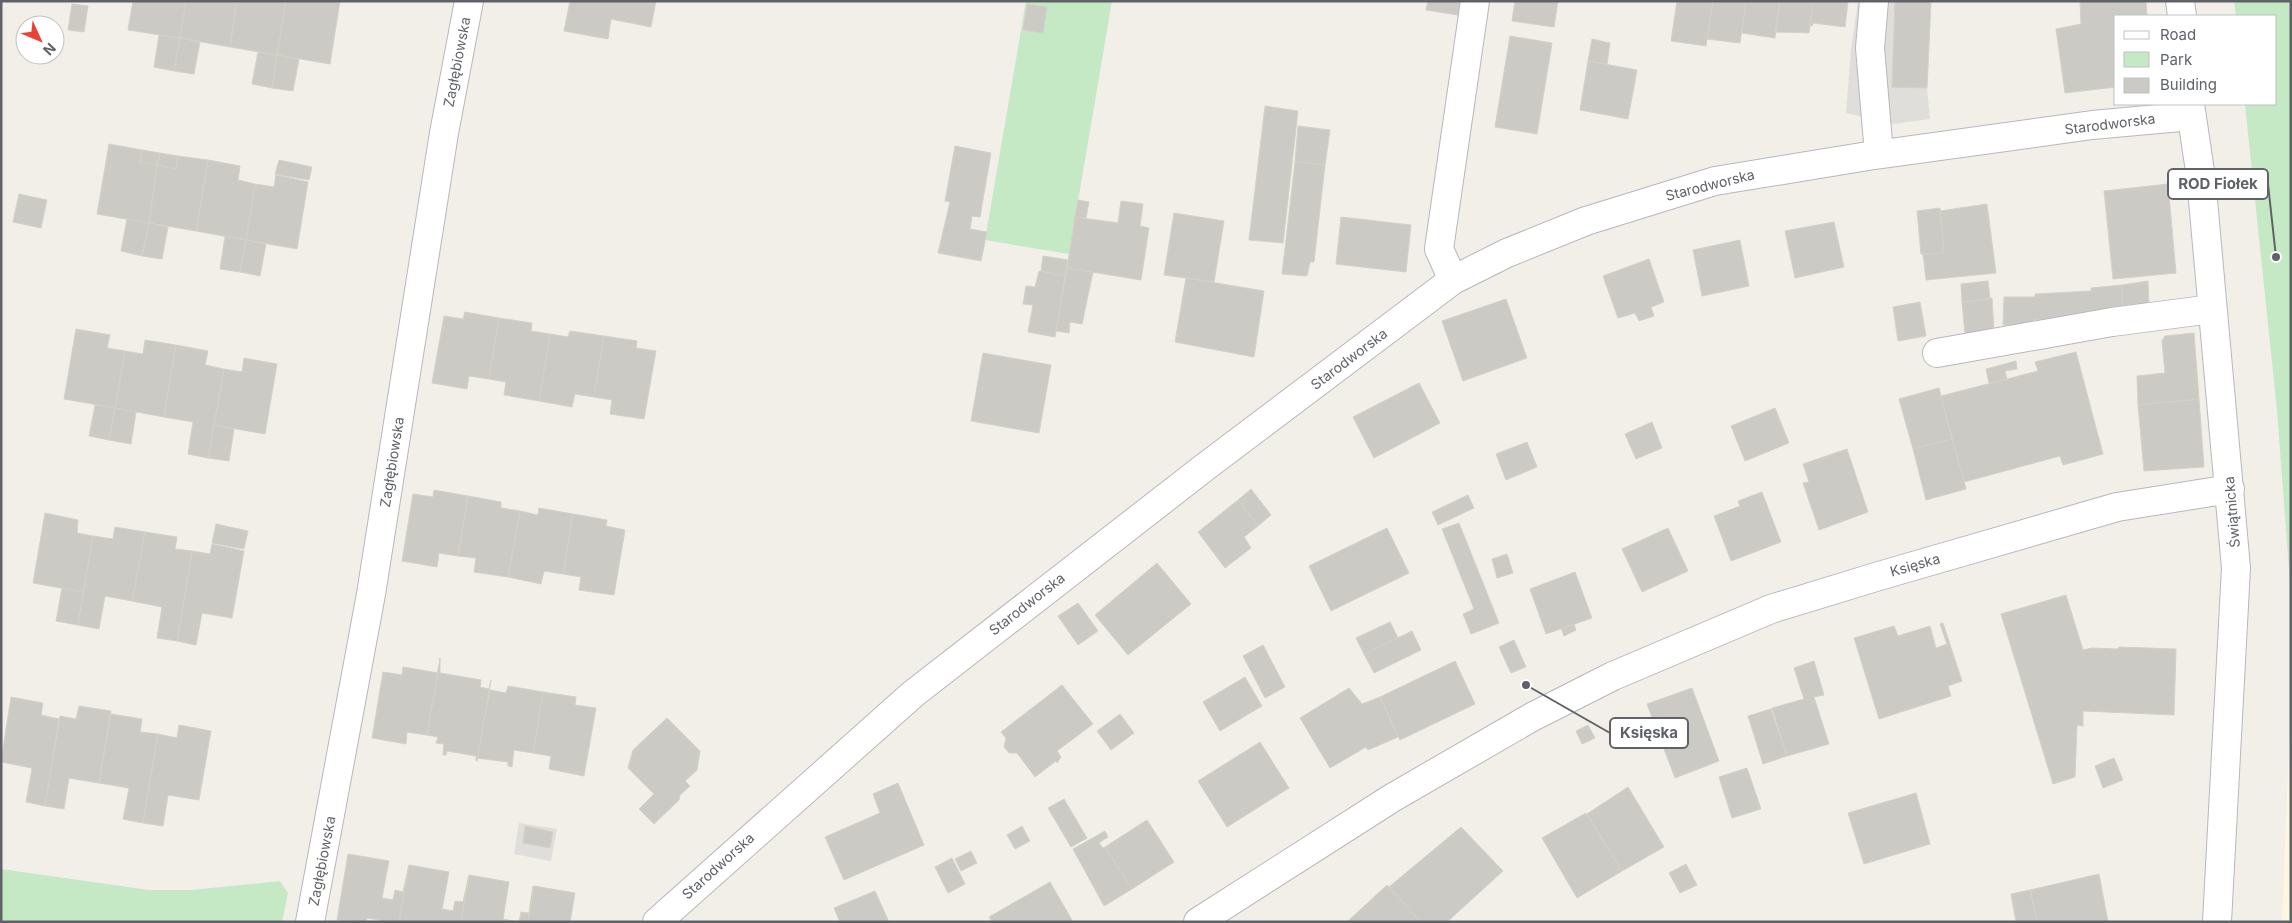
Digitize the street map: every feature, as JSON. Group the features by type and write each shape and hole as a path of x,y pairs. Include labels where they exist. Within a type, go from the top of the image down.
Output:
{"street":[{"name":"Zagłębiowska","path":"310,922 371,594 442,143 469,1"},
{"path":"1453,280 1439,250 1475,1"},
{"path":"1874,1 1870,48 1879,154"},
{"path":"2180,1 2182,15"},
{"name":"Starodworska","path":"657,922 913,694 1205,467 1453,280 1507,253 1577,224 1715,182 1791,167 2191,110"},
{"name":"Świątnicka","path":"2191,110 2201,178 2236,568 2217,922"},
{"path":"1937,353 2112,322 2212,308"},
{"name":"Księska","path":"1198,922 1392,798 1532,717 1613,676 1762,613 1879,576 2117,508 2230,489"}],"shaded area":[{"path":"1858,1 1931,1 1927,88 1930,119 1894,124 1846,113 1851,49"},
{"path":"2291,715 2291,922 2282,922 2288,773"},
{"path":"519,823 557,829 551,861 514,854"}],"green space":[{"path":"1026,1 1112,1 1069,254 985,240"},
{"path":"2234,1 2291,1 2291,596 2277,410 2245,105 2277,105 2277,15 2236,15"},
{"path":"1,869 149,890 191,890 280,881 288,893 282,922 1,922"}],"building":[{"path":"133,1 186,1 180,38 128,30"},
{"path":"186,1 237,1 230,47 180,38"},
{"path":"237,1 286,1 277,55 230,47"},
{"path":"286,1 340,1 330,64 277,55"},
{"path":"570,1 656,1 651,27 611,19 608,39 564,31"},
{"path":"1428,1 1460,1 1458,15 1426,10"},
{"path":"1515,1 1558,1 1554,27 1512,21"},
{"path":"1677,1 1713,1 1706,46 1671,41"},
{"path":"1713,1 1746,1 1740,43 1707,39"},
{"path":"1746,1 1780,1 1775,38 1742,33"},
{"path":"1780,1 1813,1 1809,33 1775,32"},
{"path":"1813,1 1848,1 1845,27 1813,23 1810,26"},
{"path":"1895,1 1931,1 1927,88 1892,87"},
{"path":"2080,1 2146,1 2147,15 2114,15 2114,87 2065,93 2056,29 2081,24"},
{"path":"72,4 88,6 84,32 68,30"},
{"path":"1027,4 1047,7 1043,33 1023,30"},
{"path":"159,35 180,38 174,71 154,67"},
{"path":"1510,36 1552,43 1537,134 1495,127"},
{"path":"180,38 200,42 194,74 174,71"},
{"path":"1592,39 1610,43 1607,64 1588,61"},
{"path":"258,52 277,55 272,88 252,84"},
{"path":"277,55 299,59 293,91 272,88"},
{"path":"1588,61 1637,70 1628,119 1580,110"},
{"path":"1265,106 1298,111 1283,243 1249,240"},
{"path":"1298,126 1330,130 1325,165 1295,162"},
{"path":"109,144 142,150 140,162 157,165 149,223 97,214"},
{"path":"955,146 991,153 980,217 972,216 970,229 987,232 981,261 938,253 950,202 945,201"},
{"path":"142,150 160,153 157,165 140,162"},
{"path":"160,153 178,156 176,169 157,165"},
{"path":"178,156 208,160 196,231 149,223 157,165 176,169"},
{"path":"208,160 240,166 238,180 255,184 246,240 196,231"},
{"path":"279,160 312,167 309,180 275,174"},
{"path":"1295,162 1325,165 1314,262 1310,262 1307,276 1282,274"},
{"path":"276,175 308,182 297,249 246,240 255,184 274,187"},
{"path":"2168,184 2176,273 2113,279 2104,191"},
{"path":"19,194 47,200 41,228 13,222"},
{"path":"1078,200 1089,202 1086,218 1075,217"},
{"path":"1121,201 1143,204 1140,226 1149,228 1141,280 1067,268 1075,217 1118,223"},
{"path":"1987,204 1996,273 1926,280 1923,254 1944,253 1940,211"},
{"path":"1940,208 1944,253 1921,254 1917,211"},
{"path":"1174,213 1224,221 1214,282 1164,275"},
{"path":"1341,217 1411,225 1406,272 1336,264"},
{"path":"127,219 149,223 142,256 121,251"},
{"path":"1834,222 1844,267 1795,278 1785,231"},
{"path":"149,223 168,227 162,259 142,256"},
{"path":"225,236 246,240 240,272 220,269"},
{"path":"246,240 266,244 260,276 240,272"},
{"path":"1740,240 1749,286 1702,296 1693,250"},
{"path":"1043,256 1068,260 1065,276 1041,271"},
{"path":"1649,259 1664,302 1651,307 1654,316 1639,321 1635,313 1618,318 1603,276"},
{"path":"1067,268 1093,272 1082,324 1070,322 1069,333 1056,331"},
{"path":"1039,271 1065,276 1055,337 1028,332 1033,305 1023,304 1026,286 1035,287"},
{"path":"1186,278 1264,291 1254,357 1175,342"},
{"path":"1988,281 1990,299 1962,302 1961,284"},
{"path":"2148,281 2149,305 2122,306 2122,285"},
{"path":"2122,285 2123,312 2093,318 2033,320 2033,324 2003,325 2004,297 2035,297 2035,294 2091,291 2091,288"},
{"path":"1992,298 1994,331 1965,334 1962,302"},
{"path":"1506,299 1527,358 1463,381 1442,321"},
{"path":"1920,302 1926,336 1898,341 1893,307"},
{"path":"465,312 499,318 489,379 469,376 467,389 432,383 444,316 463,319"},
{"path":"499,318 532,323 531,331 550,334 539,401 504,395 506,382 489,379"},
{"path":"76,329 110,335 107,348 125,351 115,408 64,399"},
{"path":"570,331 604,336 594,397 575,394 572,407 539,401 550,334 568,337"},
{"path":"2194,333 2199,399 2138,405 2137,376 2165,373 2162,341 2165,336"},
{"path":"604,336 637,341 636,348 656,351 644,419 610,414 612,400 594,397"},
{"path":"145,340 176,345 164,417 115,408 125,351 143,354"},
{"path":"176,345 208,351 205,365 224,369 208,458 188,454 193,422 164,417"},
{"path":"2076,352 2103,454 2063,465 2060,456 1964,482 1941,396 2038,371 2035,362"},
{"path":"983,353 1051,365 1039,433 971,421"},
{"path":"244,358 277,364 265,434 214,425 224,369 242,372"},
{"path":"2016,361 2017,369 2005,371 2007,379 1989,383 1986,369"},
{"path":"1419,383 1440,423 1374,458 1353,417"},
{"path":"1939,388 1952,439 1913,449 1899,399"},
{"path":"2199,399 2204,467 2144,471 2138,405"},
{"path":"95,405 115,408 109,440 89,436"},
{"path":"115,408 136,412 131,444 109,440"},
{"path":"1775,408 1789,443 1745,461 1731,426"},
{"path":"1652,422 1662,448 1636,459 1625,434"},
{"path":"214,425 234,429 229,461 208,458"},
{"path":"1952,439 1966,489 1926,500 1913,449"},
{"path":"1527,442 1537,467 1506,480 1496,454"},
{"path":"1847,449 1868,512 1819,530 1803,483 1809,482 1803,464"},
{"path":"1251,489 1271,515 1258,526 1238,500"},
{"path":"434,490 468,496 458,556 439,553 437,567 402,561 413,494 433,497"},
{"path":"1762,492 1781,542 1731,561 1714,516 1740,506 1738,501"},
{"path":"1468,495 1474,508 1438,525 1432,512"},
{"path":"468,496 501,502 501,508 520,511 508,577 474,572 476,558 458,556"},
{"path":"1238,500 1258,526 1244,537 1251,548 1225,568 1198,532"},
{"path":"539,508 573,514 563,574 544,571 541,584 508,577 520,511 538,515"},
{"path":"45,513 78,520 77,533 93,536 83,592 33,583"},
{"path":"573,514 607,520 606,526 625,530 614,595 579,590 581,577 563,574"},
{"path":"1459,523 1499,623 1471,634 1463,614 1474,609 1442,529"},
{"path":"216,524 248,531 244,549 212,543"},
{"path":"115,527 145,532 132,601 105,596 99,629 78,625 93,536 113,539"},
{"path":"1387,528 1409,573 1331,611 1309,566"},
{"path":"1668,528 1688,571 1642,592 1622,549"},
{"path":"145,532 177,537 175,549 192,551 177,641 157,638 162,607 132,601"},
{"path":"212,544 244,551 232,618 202,613 196,645 177,641 192,551 210,554"},
{"path":"1507,554 1513,573 1497,578 1492,559"},
{"path":"1157,563 1191,604 1128,655 1095,615"},
{"path":"1575,572 1592,618 1546,634 1530,589"},
{"path":"62,588 83,592 78,625 56,621"},
{"path":"2066,595 2083,650 2092,648 2118,649 2119,647 2176,649 2174,715 2083,711 2083,726 2077,725 2075,777 2053,784 2001,614"},
{"path":"1078,603 1098,631 1078,645 1058,616"},
{"path":"1390,622 1398,638 1364,654 1356,638"},
{"path":"1943,623 1962,681 1948,686 1951,696 1879,719 1854,638 1894,626 1898,636 1930,626 1936,648 1947,644 1940,624"},
{"path":"1574,624 1576,630 1564,636 1561,628"},
{"path":"1412,631 1421,650 1374,673 1364,654"},
{"path":"1514,640 1526,667 1511,673 1499,647"},
{"path":"1263,645 1285,687 1265,698 1243,656"},
{"path":"440,658 440,673 481,680 480,687 489,689 491,680 477,761 476,756 447,751 446,755 443,755 444,744 436,743 438,737 427,735"},
{"path":"1455,661 1475,704 1400,740 1380,697"},
{"path":"1814,661 1824,695 1814,697 1829,744 1787,756 1772,708 1804,699 1794,668"},
{"path":"403,667 438,673 427,735 407,732 406,744 372,738 383,672 402,675"},
{"path":"1245,677 1262,706 1220,731 1203,702"},
{"path":"1062,685 1093,724 1057,751 1061,757 1057,763 1056,761 1035,777 1017,753 1009,753 1004,747 1006,738 1001,732"},
{"path":"508,686 543,692 533,753 514,750 512,767 508,766 508,762 477,758 490,690 506,693"},
{"path":"1349,688 1362,704 1380,697 1398,737 1368,750 1366,747 1330,768 1300,718"},
{"path":"1692,688 1719,761 1675,778 1647,704"},
{"path":"543,692 576,697 575,705 596,708 584,776 549,769 551,756 533,753"},
{"path":"11,697 43,703 41,715 59,719 45,806 26,802 32,768 1,762"},
{"path":"79,706 111,711 99,783 69,778 64,809 45,806 60,716 76,719"},
{"path":"1771,709 1787,756 1763,764 1748,716"},
{"path":"111,714 142,719 140,732 158,734 143,823 123,819 129,788 99,783"},
{"path":"1120,714 1134,733 1111,750 1097,731"},
{"path":"667,718 700,751 697,770 685,781 690,786 680,795 679,800 654,824 639,809 654,794 628,768 633,750"},
{"path":"179,725 211,731 199,800 168,795 163,826 143,823 158,734 177,738"},
{"path":"1588,725 1595,738 1582,744 1576,731"},
{"path":"1260,742 1289,788 1227,827 1198,781"},
{"path":"2114,758 2123,780 2103,788 2095,766"},
{"path":"1747,768 1761,809 1732,818 1719,777"},
{"path":"898,783 924,845 844,880 825,837 880,813 873,794"},
{"path":"1628,787 1664,847 1622,871 1587,814"},
{"path":"1916,793 1930,844 1864,864 1848,813"},
{"path":"1064,799 1087,838 1071,847 1048,808"},
{"path":"1586,813 1622,871 1577,898 1542,838"},
{"path":"1147,820 1174,862 1132,889 1105,847"},
{"path":"525,826 553,832 550,848 523,843"},
{"path":"1022,826 1030,841 1015,849 1007,835"},
{"path":"1461,827 1503,871 1447,922 1421,922 1389,887"},
{"path":"1105,831 1108,837 1099,843 1103,848 1105,847 1132,889 1104,906 1073,849"},
{"path":"971,851 977,863 961,871 955,859"},
{"path":"348,854 389,861 382,898 393,900 395,890 403,892 409,865 399,922 380,922 380,920 367,918 366,922 337,920"},
{"path":"952,858 965,884 948,893 935,867"},
{"path":"1686,864 1697,885 1680,893 1669,873"},
{"path":"409,865 449,872 442,909 453,911 455,901 463,902 469,875 461,922 399,922"},
{"path":"2099,874 2108,922 2037,922 2030,890"},
{"path":"469,875 509,882 503,919 518,922 461,922"},
{"path":"1050,882 1073,922 992,922 989,917"},
{"path":"1387,885 1421,922 1347,922"},
{"path":"533,886 528,922 519,922 521,912 529,913"},
{"path":"534,886 575,893 570,922 528,922"},
{"path":"2030,890 2037,922 2016,922 2011,894"},
{"path":"875,891 889,922 840,922 834,908"}],"place":[{"name":"ROD Fiołek","path":"2276,257"},
{"name":"Księska","path":"1526,685"}]}
